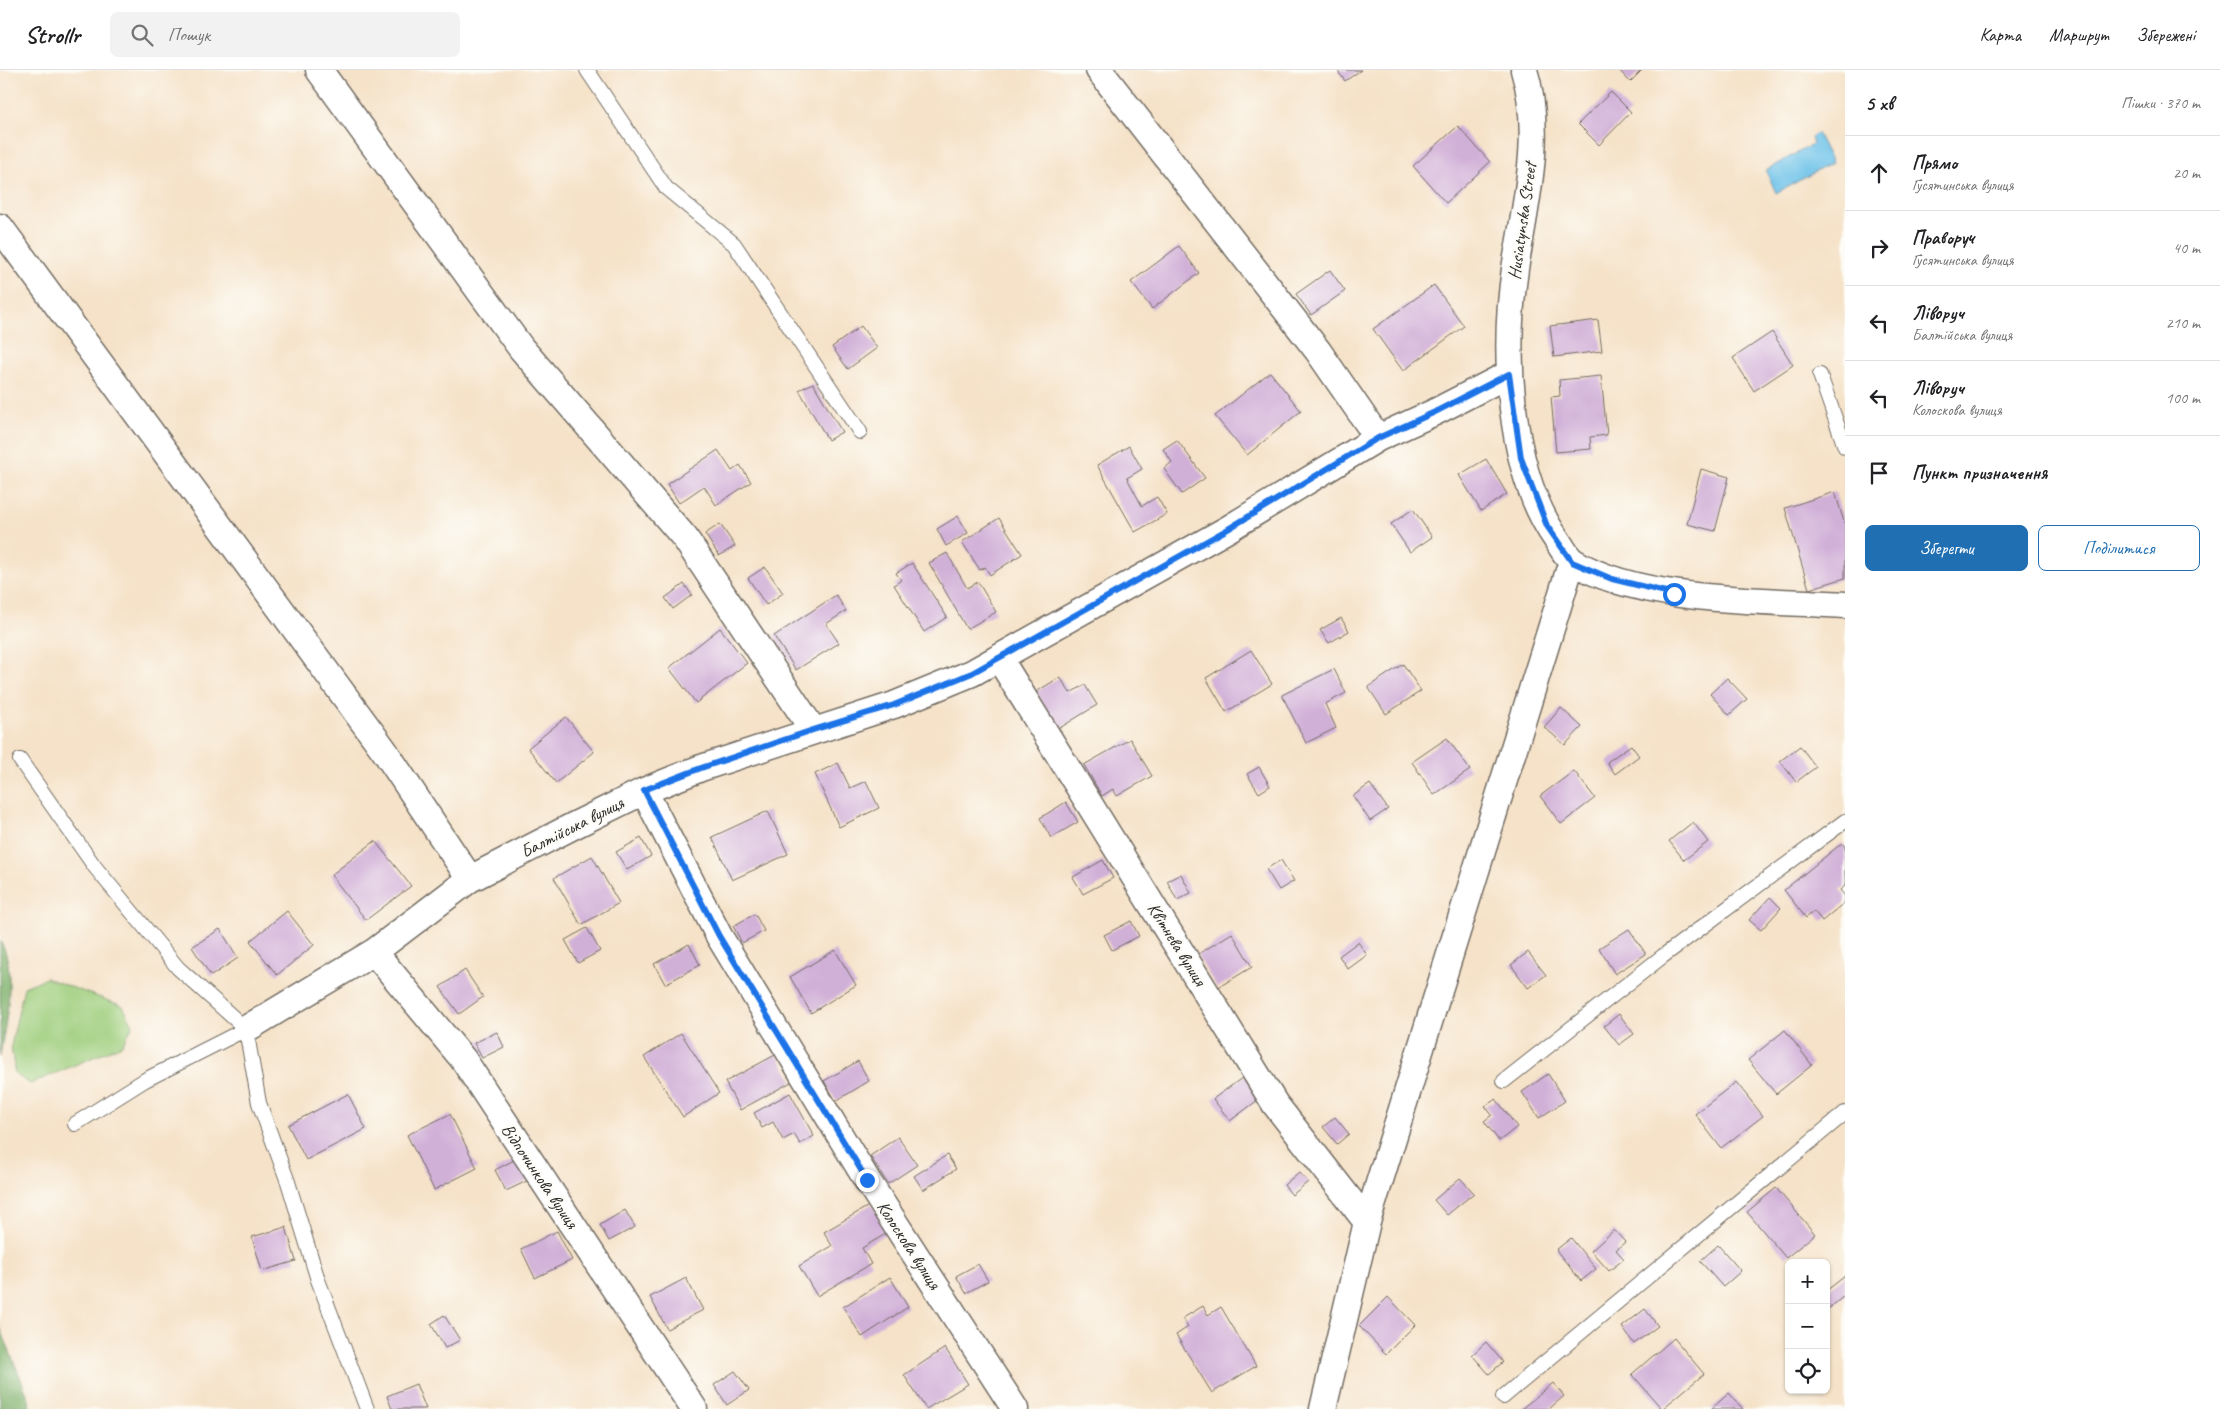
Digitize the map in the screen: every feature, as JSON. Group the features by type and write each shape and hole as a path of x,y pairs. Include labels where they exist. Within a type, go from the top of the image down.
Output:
{"street":[{"path":"319,70 521,348 685,538 813,730"},
{"path":"1099,70 1318,351 1378,438"},
{"name":"Husiatynska Street","path":"1524,70 1528,83 1533,148 1509,311 1509,374 1521,458 1547,526 1572,562"},
{"path":"0,227 384,750 470,879"},
{"name":"Балтійська вулиця","path":"246,1029 374,952 470,879 644,790 701,768 894,705 972,673 1228,529 1378,438 1435,412 1509,374"},
{"path":"1323,1409 1367,1222 1572,562 1612,579 1674,594 1845,605"},
{"name":"Квітнева вулиця","path":"999,658 1275,1104 1367,1222"},
{"name":"Колоскова вулиця","path":"644,790 724,944 867,1180 1015,1409"},
{"name":"Відпочинкова вулиця","path":"374,952 463,1059 694,1409"}],"lane":[{"path":"587,70 666,188 734,244 860,432"},
{"path":"1820,375 1845,447"},
{"path":"20,760 95,867 178,968 246,1029 259,1103 288,1182 318,1280 367,1409"},
{"path":"1504,1081 1663,956 1845,821"},
{"path":"75,1124 145,1080 246,1029"},
{"path":"1502,1397 1845,1113"}],"green space":[{"path":"0,941 8,966 9,997 0,1056"},
{"path":"46,978 123,1006 133,1025 122,1045 30,1084 15,1074 11,1046 24,987"},
{"path":"0,1327 29,1399 30,1409 0,1409"}],"water":[{"path":"1817,133 1832,163 1776,193 1766,170 1813,144 1811,137"}],"building":[{"path":"1337,70 1361,70 1345,81"},
{"path":"1619,70 1642,70 1630,82"},
{"path":"1611,92 1631,112 1599,145 1578,124"},
{"path":"1458,126 1490,162 1446,203 1413,166"},
{"path":"1179,246 1199,273 1152,309 1131,282"},
{"path":"1330,270 1345,291 1311,315 1296,294"},
{"path":"1434,285 1464,326 1403,371 1373,329"},
{"path":"1598,320 1602,351 1554,357 1550,326"},
{"path":"861,326 877,348 848,369 832,347"},
{"path":"1772,332 1793,365 1754,391 1733,358"},
{"path":"1270,372 1301,411 1247,455 1215,416"},
{"path":"1601,376 1607,435 1590,437 1591,449 1556,452 1551,397 1560,396 1559,380"},
{"path":"813,383 842,432 828,440 799,390"},
{"path":"1177,440 1205,478 1182,494 1164,469 1172,462 1163,449"},
{"path":"1129,446 1142,469 1127,478 1142,506 1157,497 1167,514 1135,532 1097,465"},
{"path":"718,450 732,471 740,465 751,482 716,505 704,486 679,503 667,484"},
{"path":"1486,459 1507,494 1481,511 1459,475"},
{"path":"1701,469 1729,477 1715,531 1687,524"},
{"path":"1835,492 1845,525 1845,578 1809,589 1785,508"},
{"path":"1413,509 1432,537 1410,552 1391,524"},
{"path":"958,516 968,533 946,546 937,529"},
{"path":"999,518 1022,554 990,575 985,567 980,570 962,542"},
{"path":"720,524 735,546 719,556 705,534"},
{"path":"947,553 967,588 978,582 996,612 967,629 929,563"},
{"path":"912,563 947,617 924,632 894,585 901,580 896,573"},
{"path":"765,567 783,593 766,605 748,578"},
{"path":"684,584 692,595 673,609 665,598"},
{"path":"836,595 846,611 826,624 839,643 796,670 774,636"},
{"path":"1341,618 1349,631 1329,643 1320,630"},
{"path":"720,628 747,663 696,703 669,668"},
{"path":"1251,650 1272,684 1226,712 1206,678"},
{"path":"1403,664 1421,691 1386,714 1368,687"},
{"path":"1334,669 1346,693 1325,704 1336,728 1306,743 1282,695"},
{"path":"1060,677 1070,693 1085,685 1097,705 1058,729 1036,692"},
{"path":"1727,678 1747,699 1729,715 1710,694"},
{"path":"1561,708 1582,727 1565,745 1544,727"},
{"path":"566,717 594,752 556,783 528,748"},
{"path":"1447,738 1470,770 1434,795 1412,762"},
{"path":"1130,739 1152,776 1117,796 1113,789 1102,796 1084,765"},
{"path":"1631,745 1639,756 1615,774 1607,762"},
{"path":"1800,746 1816,767 1796,782 1780,761"},
{"path":"838,763 850,788 866,781 879,808 839,827 815,774"},
{"path":"1259,767 1270,786 1259,793 1247,774"},
{"path":"1574,771 1595,798 1561,824 1540,796"},
{"path":"1370,784 1388,809 1370,821 1353,796"},
{"path":"1066,802 1078,822 1051,838 1040,818"},
{"path":"768,811 788,854 732,880 712,837"},
{"path":"1693,822 1708,842 1684,860 1669,841"},
{"path":"641,838 651,856 627,870 616,852"},
{"path":"375,841 411,886 366,920 331,875"},
{"path":"1842,843 1845,847 1845,886 1840,890 1845,896 1845,902 1822,921 1814,911 1806,918 1784,890"},
{"path":"592,856 619,903 581,925 554,878"},
{"path":"1103,860 1113,878 1083,894 1073,877"},
{"path":"1281,860 1294,881 1279,890 1266,869"},
{"path":"1181,874 1191,893 1177,900 1167,881"},
{"path":"1770,897 1781,908 1761,930 1749,920"},
{"path":"287,911 314,945 277,975 250,941"},
{"path":"755,914 764,931 742,943 733,926"},
{"path":"1131,921 1139,936 1112,950 1104,935"},
{"path":"587,928 600,951 578,963 565,940"},
{"path":"220,929 238,958 211,976 192,947"},
{"path":"1629,929 1646,954 1615,974 1599,948"},
{"path":"1232,933 1252,967 1217,988 1197,955"},
{"path":"1358,942 1367,955 1348,969 1339,956"},
{"path":"689,944 700,965 665,984 654,964"},
{"path":"835,950 856,985 811,1013 790,977"},
{"path":"1528,952 1546,975 1528,988 1511,965"},
{"path":"465,970 483,997 459,1014 440,987"},
{"path":"1619,1014 1634,1034 1619,1045 1604,1026"},
{"path":"1785,1030 1812,1065 1776,1094 1748,1060"},
{"path":"497,1032 504,1047 482,1058 474,1043"},
{"path":"681,1033 719,1093 683,1117 644,1057"},
{"path":"777,1054 793,1081 740,1110 725,1082"},
{"path":"858,1061 869,1081 836,1101 824,1081"},
{"path":"1548,1074 1565,1101 1539,1118 1522,1092"},
{"path":"1246,1075 1262,1097 1230,1121 1213,1099"},
{"path":"1736,1082 1763,1116 1721,1148 1695,1114"},
{"path":"790,1093 814,1136 800,1144 794,1134 783,1140 773,1122 762,1128 754,1113"},
{"path":"348,1094 366,1129 306,1160 288,1125"},
{"path":"1496,1099 1517,1127 1499,1141 1484,1121 1492,1115 1485,1106"},
{"path":"450,1114 477,1168 434,1190 407,1135"},
{"path":"1335,1117 1349,1134 1337,1144 1323,1127"},
{"path":"898,1137 917,1165 888,1184 870,1156"},
{"path":"947,1155 956,1169 923,1190 914,1176"},
{"path":"518,1158 529,1180 506,1191 495,1170"},
{"path":"1299,1172 1308,1182 1292,1195 1284,1185"},
{"path":"1460,1178 1474,1193 1447,1215 1434,1200"},
{"path":"1776,1188 1815,1234 1786,1258 1747,1212"},
{"path":"872,1204 889,1232 862,1248 871,1264 817,1296 799,1266 832,1246 824,1232"},
{"path":"625,1210 635,1227 609,1241 600,1225"},
{"path":"286,1227 296,1261 262,1271 252,1237"},
{"path":"1614,1230 1625,1242 1616,1250 1624,1259 1609,1271 1591,1251"},
{"path":"557,1231 572,1260 535,1278 521,1249"},
{"path":"1571,1238 1596,1269 1581,1281 1556,1250"},
{"path":"1718,1245 1741,1271 1723,1287 1700,1261"},
{"path":"978,1264 988,1281 966,1293 956,1276"},
{"path":"1845,1276 1845,1295 1830,1308 1830,1304 1830,1288"},
{"path":"890,1277 908,1307 862,1337 843,1307"},
{"path":"686,1278 703,1310 667,1329 650,1297"},
{"path":"1388,1297 1415,1325 1386,1354 1359,1326"},
{"path":"1203,1306 1208,1315 1221,1307 1256,1366 1212,1393 1176,1335 1188,1327 1183,1318"},
{"path":"1645,1309 1658,1326 1634,1344 1622,1327"},
{"path":"444,1315 460,1340 445,1348 431,1324"},
{"path":"1674,1338 1704,1374 1662,1409 1632,1374"},
{"path":"1486,1342 1503,1362 1489,1374 1472,1355"},
{"path":"945,1348 968,1384 926,1409 904,1375"},
{"path":"735,1371 749,1390 727,1405 714,1385"},
{"path":"1553,1383 1564,1396 1549,1409 1521,1409"},
{"path":"416,1384 426,1409 392,1409 387,1396"},
{"path":"1729,1393 1743,1409 1711,1409"}],"route":[{"path":"867,1180 719,936 644,790 701,768 894,705 972,673 1228,529 1378,438 1435,412 1509,374 1521,458 1547,526 1572,562 1612,579 1674,594"}]}
